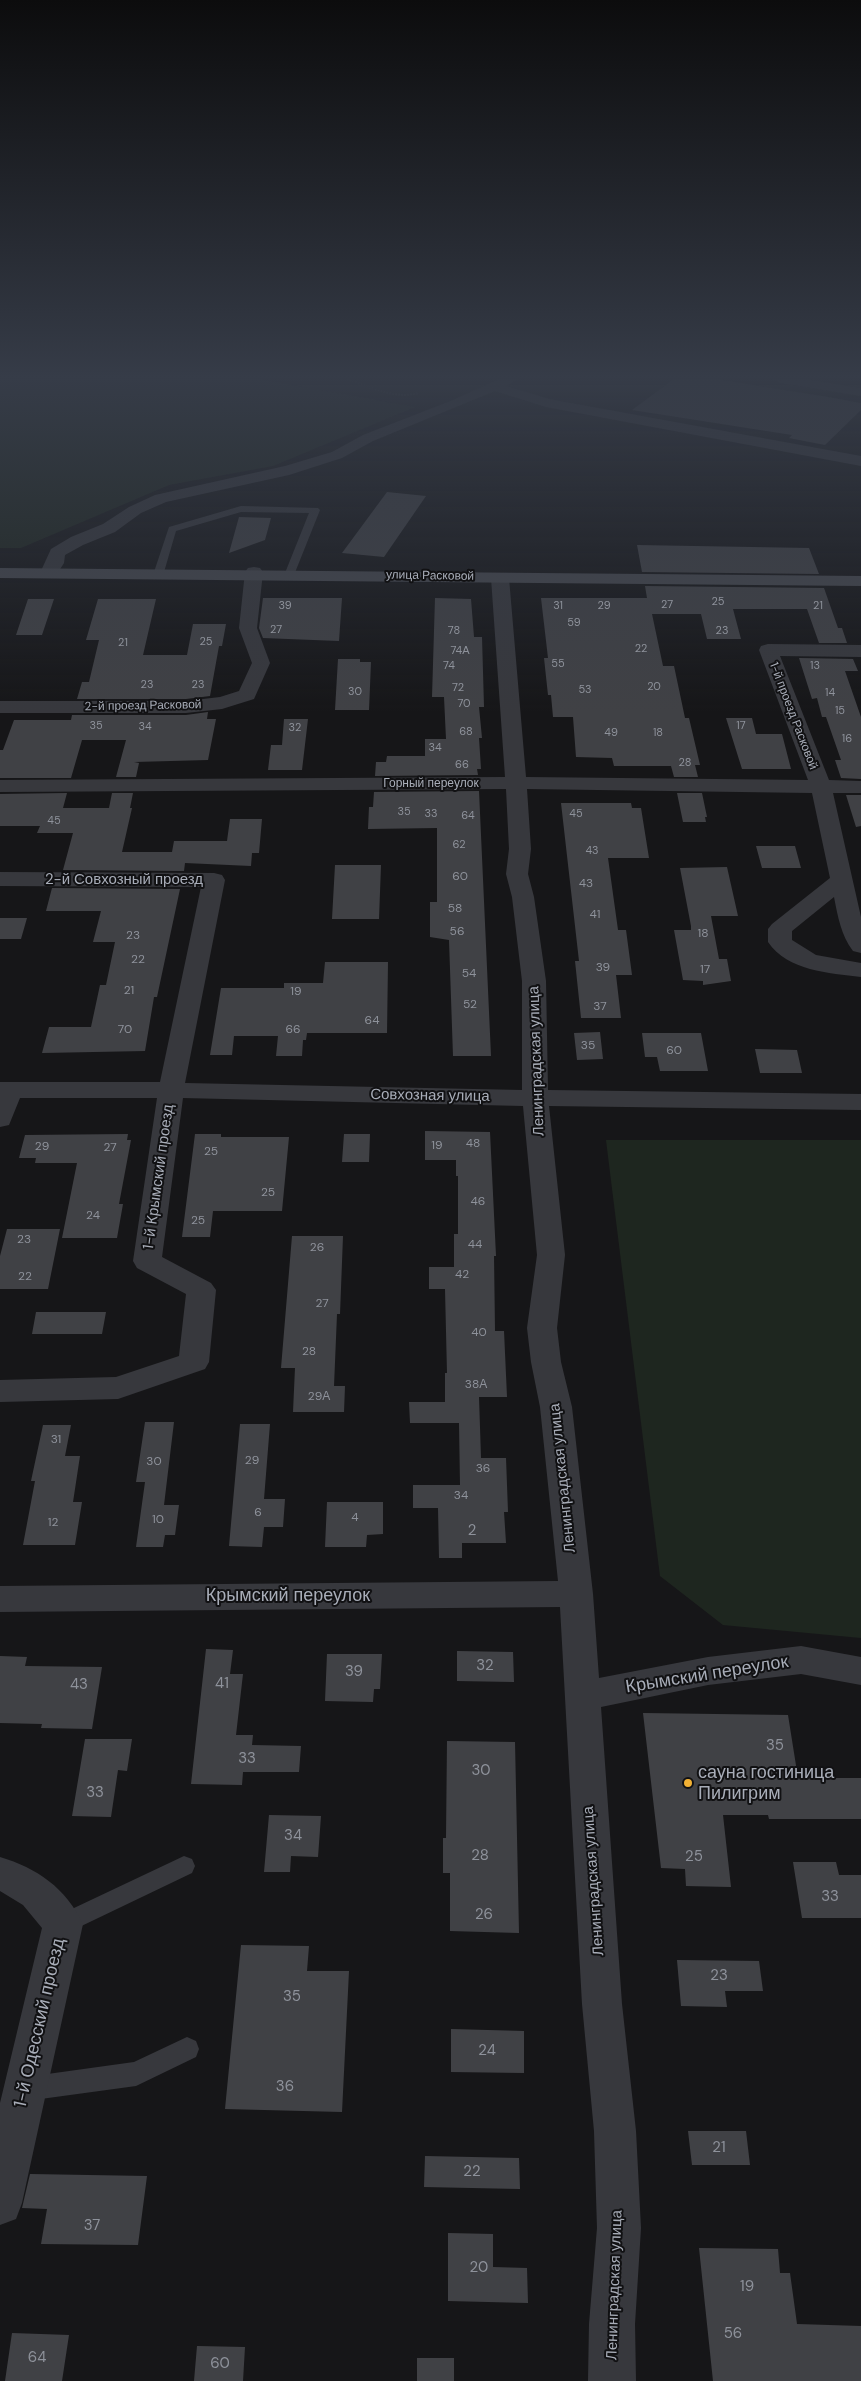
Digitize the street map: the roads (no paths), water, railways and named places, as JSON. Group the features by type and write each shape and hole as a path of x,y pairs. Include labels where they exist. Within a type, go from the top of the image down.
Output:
{"street":[{"path":"49,573 58,553 77,541 109,528 135,510 161,498 195,490"},
{"name":"улица Расковой","path":"0,573 254,572 500,578 861,581"},
{"name":"2-й проезд Расковой","path":"0,707 186,707 222,702 247,695 261,663 248,628 254,572"},
{"name":"Ленинградская улица","path":"500,578 520,848 517,874 523,897 534,982 535,1098 551,1255 542,1328 546,1362 556,1407 576,1594 602,2004 615,2130 619,2228 612,2324 612,2381"},
{"name":"1-й проезд Расковой","path":"821,787 768,650 861,651"},
{"name":"Горный переулок","path":"0,786 516,783 861,787"},
{"path":"821,787 851,924 861,946"},
{"name":"2-й Совхозный проезд","path":"0,879 214,880 171,1090"},
{"path":"842,880 780,928 780,942 792,955 827,966 861,970"},
{"path":"0,1119 4,1090"},
{"name":"Совхозная улица","path":"4,1090 171,1090 535,1098 861,1102"},
{"name":"1-й Крымский проезд","path":"0,1391 118,1388 194,1362 201,1290 147,1261 171,1090"},
{"name":"Крымский переулок","path":"0,1599 576,1594"},
{"name":"Крымский переулок","path":"582,1697 641,1683 801,1660 861,1671"},
{"name":"1-й Одесский проезд","path":"0,1874 17,1878 42,1897 64,1924 24,2090 0,2203"}],"lane":[{"path":"159,572 172,528 241,509 315,510 290,573"},
{"path":"64,1924 184,1866"},
{"path":"24,2090 136,2074 187,2049"}],"place":[{"name":"сауна гостиница Пилигрим","path":"688,1783"}]}
